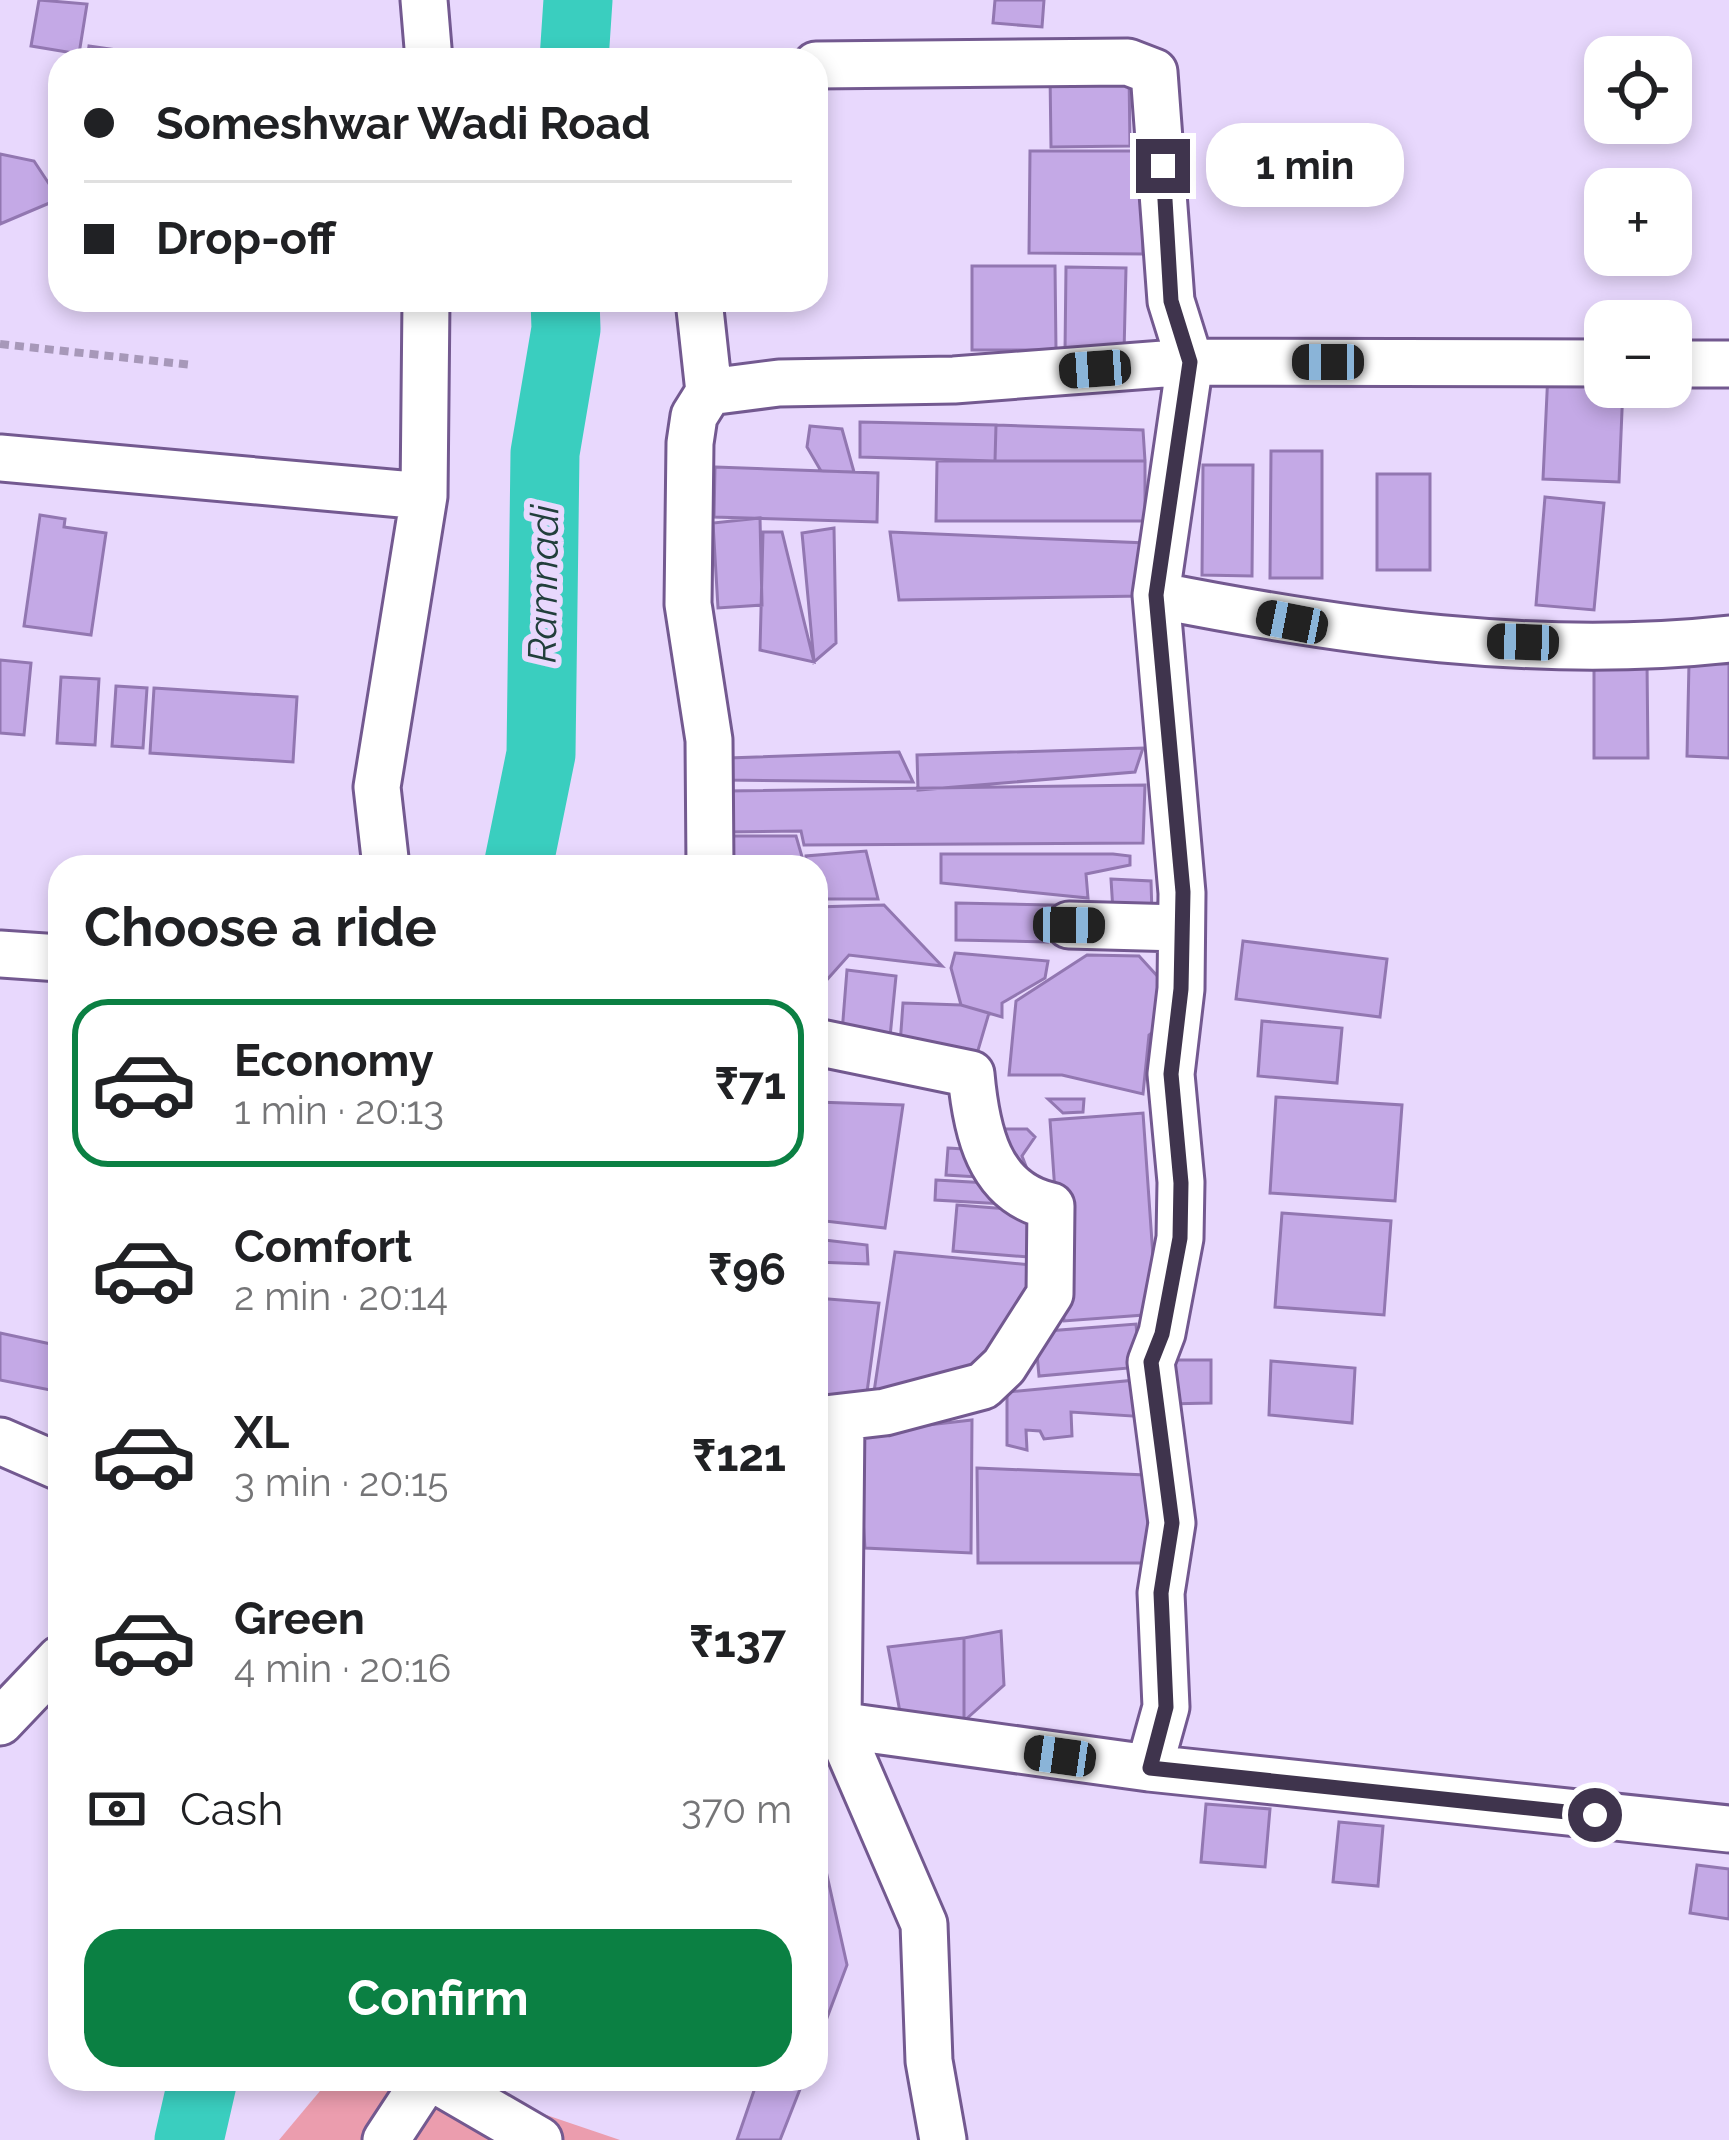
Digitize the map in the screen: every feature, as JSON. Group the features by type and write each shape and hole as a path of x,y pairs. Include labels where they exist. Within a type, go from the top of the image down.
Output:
{"street":[{"path":"424,0 428,48"},
{"path":"828,65 1128,62 1154,72 1171,301 1190,362 1156,595 1183,892 1181,989 1171,1074 1181,1183 1180,1238 1162,1334 1151,1362 1172,1523 1161,1593 1166,1707 1150,1768"},
{"path":"384,855 376,787 424,496 426,312"},
{"path":"700,312 709,392 694,416 690,443 688,604 709,740 710,855"},
{"path":"709,392 779,383 954,380 1190,362 1584,363"},
{"path":"1692,364 1729,364"},
{"path":"0,458 424,496"},
{"path":"1156,595 1292,622 1432,639 1659,646 1729,639"},
{"path":"1069,925 1180,928"},
{"path":"0,954 48,957"},
{"path":"828,1044 970,1074 975,1123 986,1156 1028,1201 1051,1206 1050,1294 1004,1366 983,1386 829,1420 828,1570"},
{"path":"0,1441 48,1462"},
{"path":"0,1722 48,1672"},
{"path":"828,1720 1150,1768 1729,1829"},
{"path":"828,1722 924,1924 929,2061 943,2140"},
{"path":"386,2140 421,2091"},
{"path":"451,2091 539,2140"}],"path":[{"path":"0,344 192,365"}],"shaded area":[{"path":"320,2091 475,2091 620,2140 279,2140"}],"building":[{"path":"39,0 87,4 80,48 31,46"},
{"path":"995,0 1044,0 1042,27 993,23"},
{"path":"1129,72 1130,146 1051,147 1050,73"},
{"path":"1030,151 1143,151 1143,254 1029,253"},
{"path":"0,154 34,161 48,182 48,204 0,224"},
{"path":"972,266 1055,266 1056,350 972,350"},
{"path":"1066,267 1126,268 1124,353 1065,352"},
{"path":"1548,372 1584,373 1584,408 1622,408 1619,482 1543,479"},
{"path":"860,422 996,425 995,461 860,457"},
{"path":"996,425 1143,430 1145,461 995,461"},
{"path":"810,426 842,429 854,472 821,471 807,447"},
{"path":"1271,451 1322,451 1322,578 1270,578"},
{"path":"937,461 1145,461 1145,521 936,521"},
{"path":"1203,465 1253,465 1252,576 1202,575"},
{"path":"715,467 878,473 877,522 714,517"},
{"path":"1377,474 1430,474 1430,570 1377,570"},
{"path":"1545,497 1604,503 1594,610 1536,605"},
{"path":"40,515 65,519 64,527 106,533 91,635 24,626"},
{"path":"760,518 762,605 718,608 713,523"},
{"path":"834,528 836,643 814,662 802,533"},
{"path":"763,532 782,532 814,662 760,650"},
{"path":"890,532 1146,543 1142,596 899,600"},
{"path":"0,660 31,663 24,735 0,733"},
{"path":"1594,662 1647,662 1648,758 1594,758"},
{"path":"1689,663 1729,664 1729,758 1687,756"},
{"path":"61,677 99,679 95,745 57,743"},
{"path":"116,686 147,688 143,748 112,746"},
{"path":"154,688 297,697 293,762 150,753"},
{"path":"1143,748 1135,772 918,790 917,755"},
{"path":"899,752 913,782 726,780 728,758"},
{"path":"1145,785 1143,843 804,845 801,831 725,832 726,791"},
{"path":"720,836 796,836 802,855 722,855"},
{"path":"866,851 878,899 828,899 828,855 818,855"},
{"path":"941,854 1113,854 1130,856 1130,865 1086,874 1088,898 941,883"},
{"path":"1111,879 1151,881 1152,914 1113,911"},
{"path":"956,903 1094,906 1060,931 1045,932 1047,942 956,940"},
{"path":"884,905 942,966 849,955 828,979 828,907"},
{"path":"1243,941 1387,959 1380,1017 1236,999"},
{"path":"955,953 1048,961 1045,978 1002,1003 1002,1017 961,1005 951,968"},
{"path":"1087,955 1139,956 1160,979 1157,1029 1149,1035 1143,1094 1062,1075 1009,1075 1016,1001"},
{"path":"847,970 896,976 888,1057 841,1045"},
{"path":"903,1003 961,1005 989,1013 971,1074 899,1059"},
{"path":"1262,1021 1342,1028 1337,1083 1258,1076"},
{"path":"1276,1097 1402,1105 1395,1201 1270,1193"},
{"path":"1048,1099 1084,1099 1083,1112 1063,1113"},
{"path":"828,1102 903,1105 885,1228 828,1221"},
{"path":"1143,1113 1157,1314 1064,1321 1050,1120"},
{"path":"993,1129 1027,1129 1035,1137 1022,1156 1031,1179"},
{"path":"948,1148 980,1150 978,1177 946,1175"},
{"path":"936,1180 1005,1184 1004,1204 935,1200"},
{"path":"957,1205 1045,1212 1041,1258 953,1251"},
{"path":"1282,1213 1391,1221 1384,1315 1275,1307"},
{"path":"828,1240 867,1245 868,1264 828,1262"},
{"path":"895,1252 1042,1266 1021,1322 944,1390 872,1405"},
{"path":"828,1299 879,1303 865,1407 828,1409"},
{"path":"1136,1324 1140,1367 1039,1376 1035,1332"},
{"path":"0,1333 48,1343 48,1390 0,1380"},
{"path":"1166,1360 1211,1360 1211,1403 1166,1404"},
{"path":"1271,1361 1355,1368 1352,1423 1269,1415"},
{"path":"1147,1379 1147,1417 1071,1412 1072,1436 1044,1439 1040,1431 1026,1430 1027,1450 1007,1445 1007,1392"},
{"path":"972,1420 971,1553 865,1548 857,1433"},
{"path":"977,1468 1146,1475 1149,1563 978,1563"},
{"path":"1001,1631 1004,1685 964,1721 964,1638"},
{"path":"964,1638 964,1721 902,1723 888,1647"},
{"path":"1206,1804 1270,1809 1265,1867 1201,1862"},
{"path":"1339,1822 1383,1826 1378,1886 1333,1882"},
{"path":"1697,1865 1729,1869 1729,1919 1690,1913"},
{"path":"828,1880 847,1965 828,2015"},
{"path":"754,2091 799,2091 780,2140 737,2140"}],"waterway":[{"name":"Ramnadi","path":"575,48 578,0"},
{"name":"Ramnadi","path":"520,855 541,754 545,453 565,312"},
{"name":"Ramnadi","path":"189,2140 200,2091"}],"route":[{"path":"1163,166 1171,301 1190,362 1156,595 1183,892 1181,989 1171,1074 1181,1183 1180,1238 1162,1334 1151,1362 1172,1523 1161,1593 1166,1707 1150,1768 1595,1815"}]}
